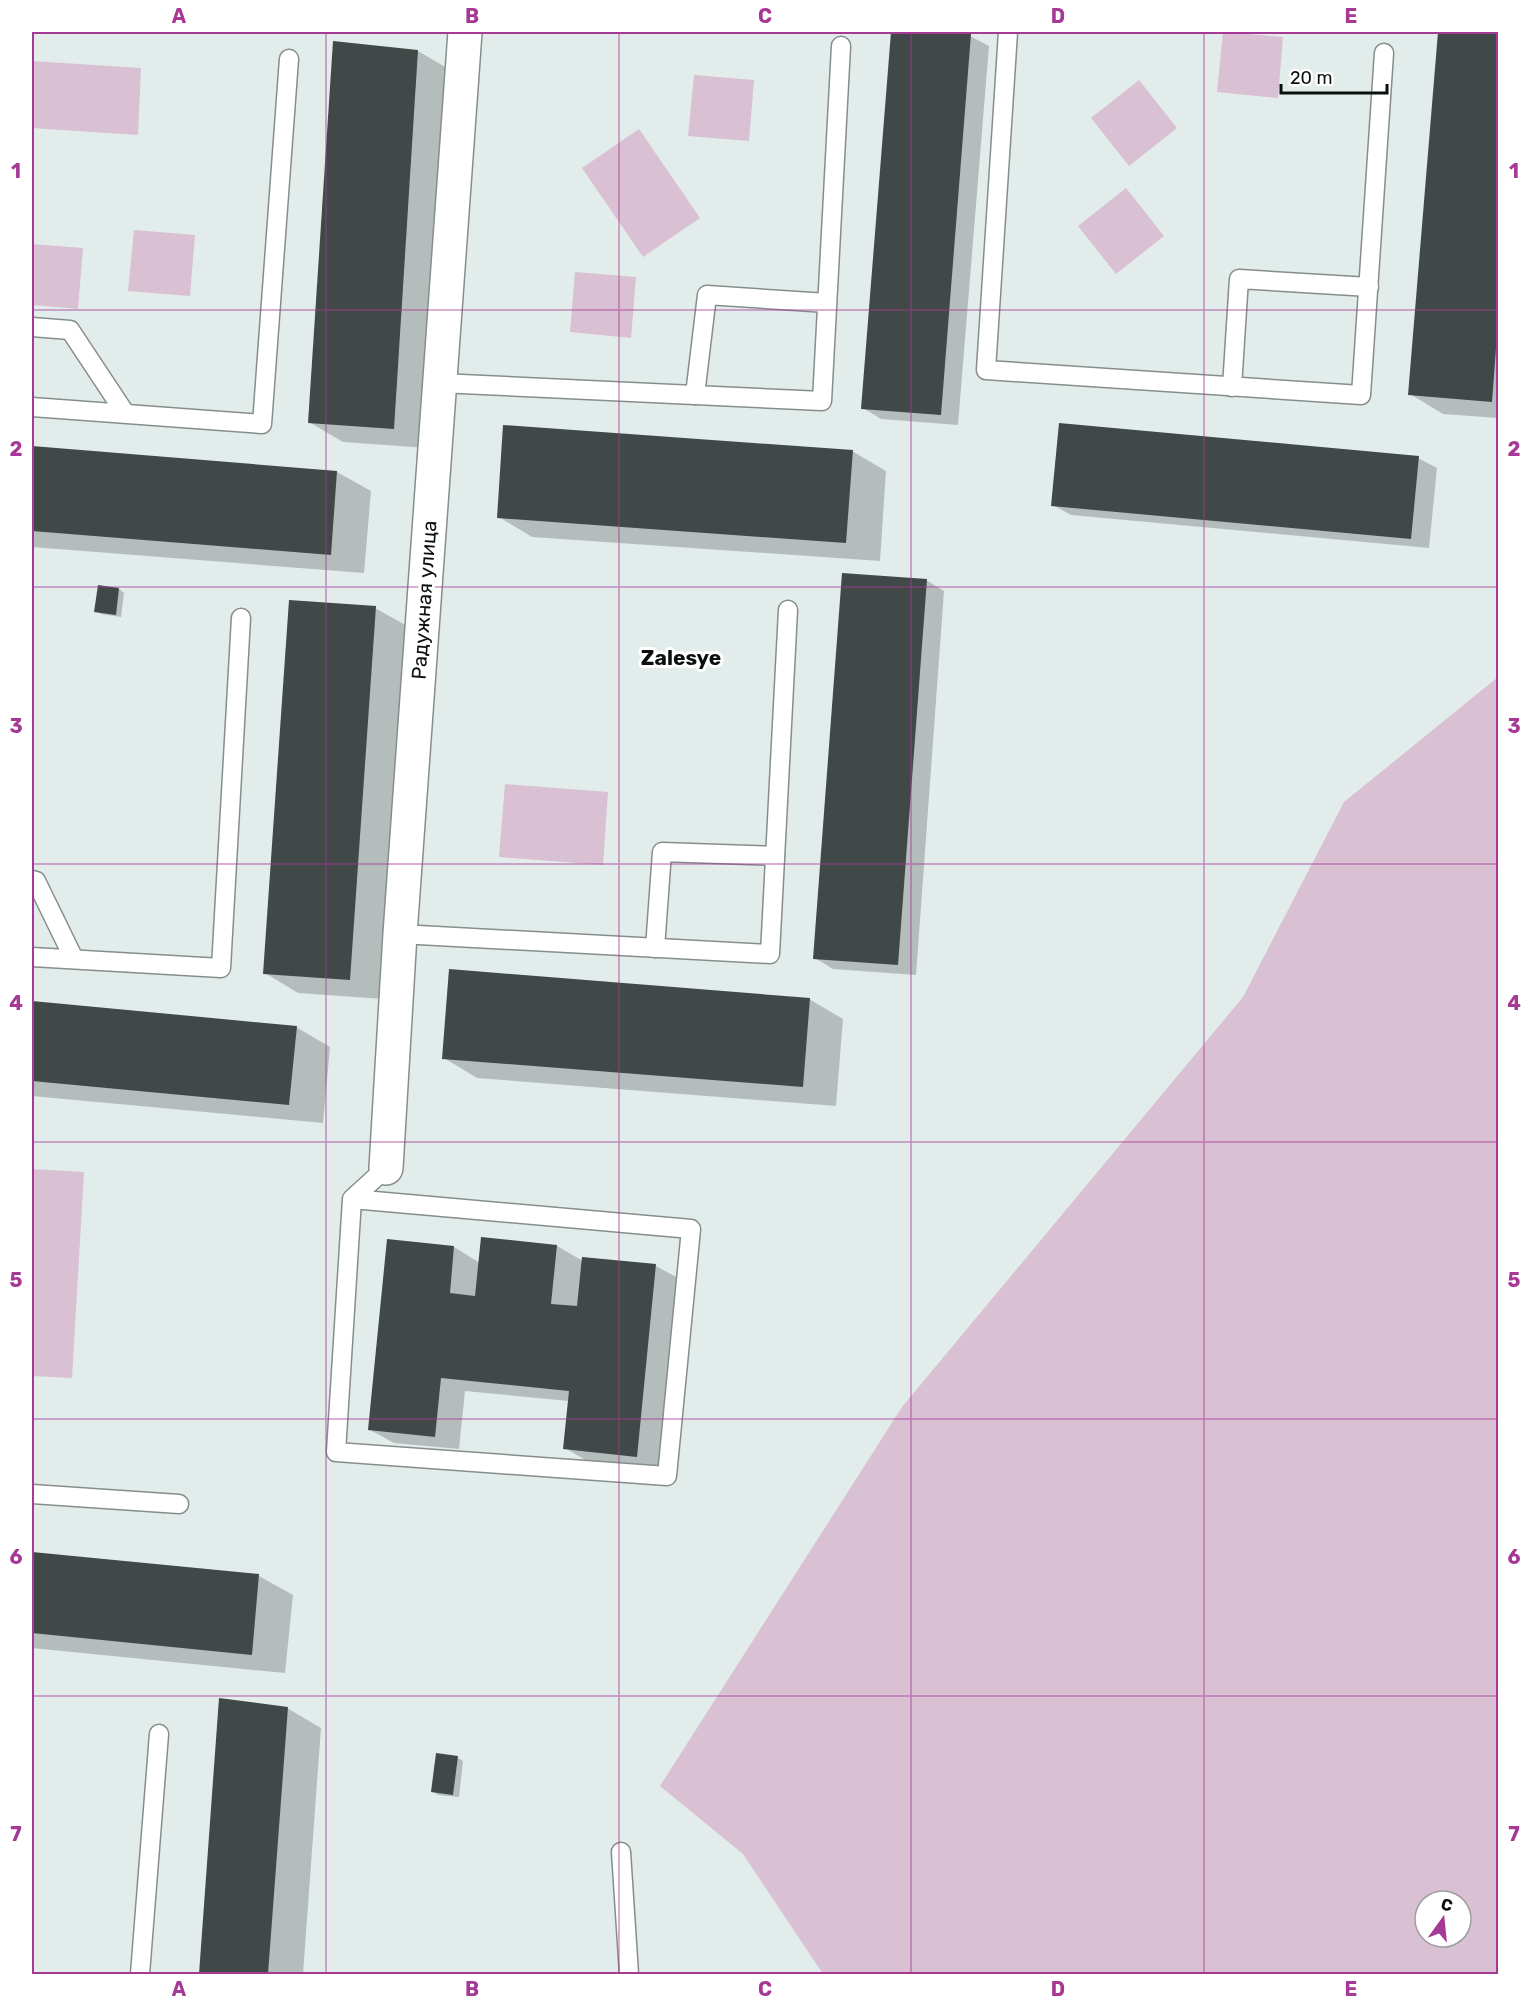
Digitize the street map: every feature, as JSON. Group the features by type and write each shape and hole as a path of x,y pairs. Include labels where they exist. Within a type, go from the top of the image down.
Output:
{"street":[{"name":"Радужная улица","path":"386,1168 400,934 465,32"}],"lane":[{"path":"1008,32 986,370 1361,395 1384,52"},
{"path":"440,383 822,401 841,46"},
{"path":"32,407 262,424 289,59"},
{"path":"1232,387 1239,279 1369,287"},
{"path":"696,395 707,295 827,303"},
{"path":"32,327 70,330 124,413"},
{"path":"400,934 770,954 788,610"},
{"path":"32,957 221,968 241,618"},
{"path":"655,948 662,852 775,856"},
{"path":"32,880 36,881 74,959"},
{"path":"352,1199 692,1229 667,1476 336,1452 352,1199 386,1168"},
{"path":"32,1494 179,1504"},
{"path":"140,1974 159,1734"},
{"path":"621,1852 629,1974"}],"shaded area":[{"path":"1223,32 1283,37 1278,98 1217,92"},
{"path":"32,61 141,68 138,135 32,128"},
{"path":"694,75 754,80 749,141 688,136"},
{"path":"1139,80 1177,128 1129,166 1091,118"},
{"path":"639,129 700,218 643,257 582,168"},
{"path":"1126,188 1164,236 1116,274 1078,226"},
{"path":"134,230 195,235 190,296 128,291"},
{"path":"32,244 83,248 78,309 32,305"},
{"path":"575,272 636,277 631,338 570,332"},
{"path":"1498,677 1498,1974 823,1974 743,1854 660,1786 902,1407 1243,997 1344,802"},
{"path":"505,784 608,792 603,865 499,857"},
{"path":"32,1169 84,1172 72,1378 32,1376"}],"building":[{"path":"891,32 971,34 941,415 861,409"},
{"path":"1438,32 1498,32 1498,322 1492,402 1408,395"},
{"path":"333,41 418,50 394,429 308,423"},
{"path":"1059,423 1419,456 1411,539 1051,506"},
{"path":"503,425 853,450 846,543 497,518"},
{"path":"32,446 337,471 331,555 32,531"},
{"path":"842,573 927,579 898,965 813,959"},
{"path":"98,585 119,588 116,615 94,612"},
{"path":"289,600 376,606 350,980 263,974"},
{"path":"449,969 810,998 803,1087 442,1059"},
{"path":"32,1001 297,1026 289,1105 32,1081"},
{"path":"481,1237 557,1245 551,1304 577,1306 582,1257 656,1264 637,1457 563,1449 569,1391 441,1378 435,1437 368,1430 387,1239 454,1246 450,1293 475,1296"},
{"path":"32,1552 259,1574 252,1655 32,1633"},
{"path":"219,1698 288,1707 268,1974 199,1974"},
{"path":"436,1753 458,1756 453,1795 431,1792"}],"district":[{"name":"Zalesye","path":"681,657"}]}
